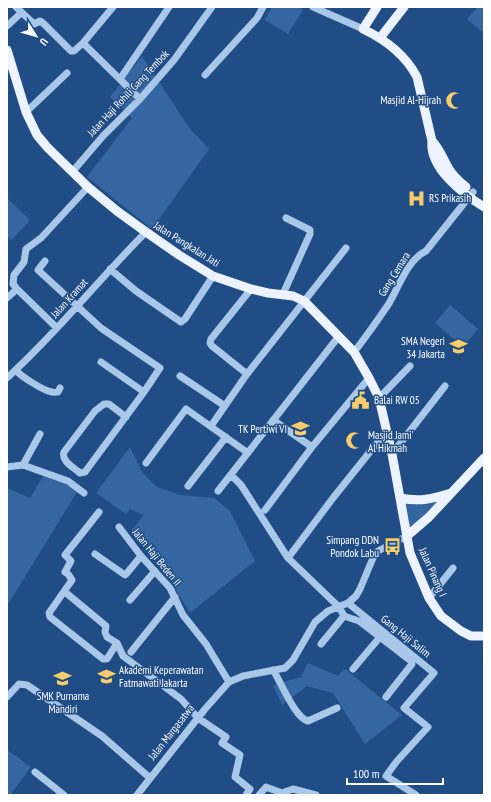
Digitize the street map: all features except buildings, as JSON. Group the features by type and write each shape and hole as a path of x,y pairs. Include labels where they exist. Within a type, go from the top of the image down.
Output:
{"main road":[{"path":"376,7 363,29 393,47 412,67 417,77 432,141 431,149 443,173 451,182 484,200"},
{"path":"380,38 404,7"},
{"name":"Jalan Pangkalan Jati","path":"7,50 26,112 40,140 88,187 117,211 178,255 213,276 251,289 268,293 283,294 302,303 335,341 354,352 379,398 392,454 407,536"},
{"path":"471,194 484,207"},
{"name":"Jalan Margasatwa","path":"407,536 429,517 484,458"},
{"name":"Jalan Margasatwa","path":"400,498 415,501 430,500 452,493"},
{"name":"Jalan Pinang I","path":"407,536 410,553 429,598 441,616 471,636 484,636"}],"street":[{"path":"16,7 34,24 40,21 43,23 71,51 74,51 83,42 113,7"},
{"path":"120,79 169,7"},
{"name":"Jalan Haji Rohili Gang Tembok","path":"73,172 102,136 140,99 174,60 212,7"},
{"path":"205,75 257,18 263,7"},
{"path":"313,7 363,29"},
{"path":"7,26 21,13"},
{"path":"83,42 140,99"},
{"path":"26,112 67,73"},
{"path":"7,298 12,286 14,275 24,262 26,249 41,238 88,187"},
{"name":"Gang Cemara","path":"354,352 389,303 394,291 416,256 426,250 471,194"},
{"path":"283,294 310,234 310,230 286,218"},
{"name":"Jalan Kramat","path":"10,374 58,328 110,269 146,232"},
{"path":"211,426 247,374 346,248"},
{"path":"44,261 38,270 101,328 160,368 126,417 85,472 80,473 63,459 62,456 64,452 95,411 104,404 109,404 126,417"},
{"path":"110,269 136,291 181,322 185,319 213,276"},
{"path":"12,286 58,328"},
{"path":"247,374 210,343 211,339 251,289"},
{"path":"218,492 335,341"},
{"path":"102,362 144,392"},
{"path":"379,398 410,366"},
{"path":"10,374 18,374 52,393 58,392 60,388"},
{"path":"180,376 225,406"},
{"path":"265,510 312,447 368,379"},
{"path":"392,454 445,386"},
{"path":"146,463 185,409 188,409 248,453"},
{"path":"273,420 312,447"},
{"path":"23,465 40,434"},
{"path":"188,486 226,437"},
{"path":"288,558 333,498 379,441 387,437"},
{"path":"7,467 23,465 68,481 84,493"},
{"path":"231,475 245,491 288,558 339,607 344,616 359,621 410,661 412,664 386,697"},
{"path":"99,512 65,555 71,561 64,572 68,574 72,580 49,613 50,617 103,659 108,659 117,643"},
{"name":"Jalan Haji Beden II","path":"119,527 141,556 170,588 183,615 206,644 229,682"},
{"name":"Jalan Margasatwa","path":"137,795 198,718 229,682 243,676 285,668 293,660 315,622 328,611 348,603 356,596 373,558 378,551 407,536"},
{"path":"95,554 124,575 141,556"},
{"path":"429,598 452,568"},
{"path":"130,600 156,571"},
{"path":"65,592 106,626 105,632 107,637 117,643 124,656 181,699 198,718 226,737 222,743 240,755 235,777 248,792 259,795 266,787 282,793 293,789 316,795"},
{"path":"131,652 175,598"},
{"name":"Gang Haji Salim","path":"348,603 434,673 404,708 428,727 397,761 386,776 405,792"},
{"path":"322,644 344,616"},
{"path":"353,670 380,637"},
{"path":"273,670 290,703 304,720 308,721 336,708"},
{"path":"7,697 19,684 27,685 102,736 150,778"},
{"path":"35,772 64,795"},
{"path":"405,792 416,795"}],"shaded area":[{"path":"272,7 299,7 303,10 288,34 265,20"},
{"path":"478,7 484,8 484,34 467,19"},
{"path":"142,56 190,129 209,149 152,229 87,177 132,118 110,97"},
{"path":"7,198 30,220 12,240 7,236"},
{"path":"450,305 478,329 463,347 435,323"},
{"path":"130,447 142,472 157,487 180,495 214,498 230,511 255,561 190,613 158,561 130,532 144,515 130,509 126,514 96,493"},
{"path":"45,473 80,487 7,606 7,488 30,498"},
{"path":"440,500 410,529 405,503"},
{"path":"308,663 338,676 345,669 402,715 365,744 333,693 307,686 282,705 273,685 301,677"},
{"path":"7,750 31,767 10,795 7,795"}],"place":[{"name":"Masjid Al-Hijrah","path":"454,100"},
{"name":"RS Prikasih","path":"416,198"},
{"name":"SMA Negeri 34 Jakarta","path":"458,347"},
{"name":"Balai RW 05","path":"361,400"},
{"name":"TK Pertiwi VI","path":"300,429"},
{"name":"Masjid Jami' Al Hikmah","path":"355,441"},
{"name":"Simpang DDN Pondok Labu","path":"392,546"},
{"name":"Akademi Keperawatan Fatmawati Jakarta","path":"106,676"},
{"name":"SMK Purnama Mandiri","path":"63,678"}]}
